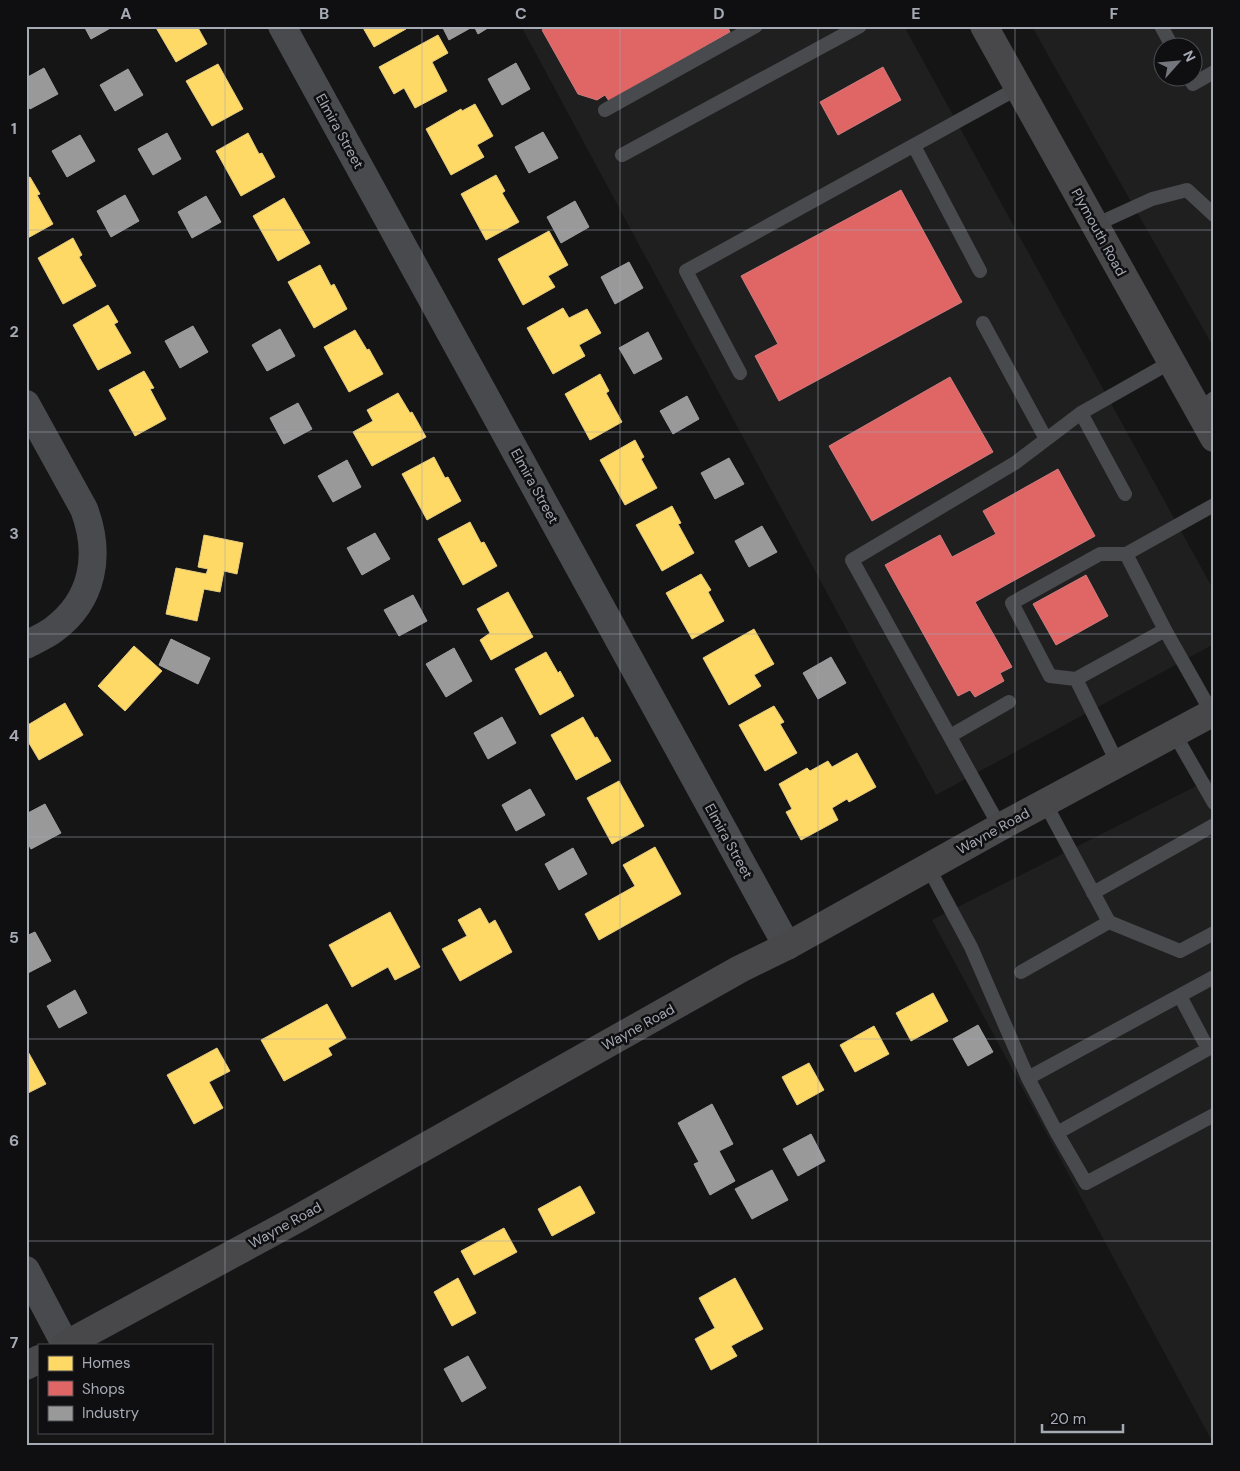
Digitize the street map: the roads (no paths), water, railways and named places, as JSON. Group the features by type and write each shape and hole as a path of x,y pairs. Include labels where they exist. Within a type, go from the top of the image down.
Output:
{"main road":[{"name":"Plymouth Road","path":"984,26 1171,362 1206,404 1214,438"},
{"name":"Wayne Road","path":"67,1344 297,1219 740,969 787,946 928,866 1213,713"},
{"path":"26,1366 38,1360"}],"street":[{"name":"Elmira Street","path":"282,26 787,946"},
{"path":"26,645 53,630 73,611 85,592 93,565 94,542 91,526 84,509 30,411"},
{"path":"26,1270 64,1344"}],"lane":[{"path":"605,110 756,26"},
{"path":"622,155 860,26"},
{"path":"1161,26 1168,38"},
{"path":"1202,79 1214,72"},
{"path":"740,373 686,271 1018,88"},
{"path":"914,146 980,271"},
{"path":"1094,225 1152,199 1187,190 1214,215"},
{"path":"983,323 1046,439"},
{"path":"1000,827 852,560 1015,463 1081,413 1171,362"},
{"path":"1081,413 1125,494"},
{"path":"1165,630 1076,679 1050,676 1012,603 1100,554 1126,554 1214,504"},
{"path":"1126,554 1165,630 1213,713"},
{"path":"1076,679 1118,764"},
{"path":"950,736 1008,702"},
{"path":"1174,733 1214,803"},
{"path":"1045,803 1108,922 1180,951 1214,933"},
{"path":"1093,893 1214,825"},
{"path":"928,866 971,947 1028,1078 1056,1133 1086,1183 1214,1115"},
{"path":"1020,972 1108,922"},
{"path":"1028,1078 1214,977"},
{"path":"1056,1133 1208,1049 1180,996"}]}
